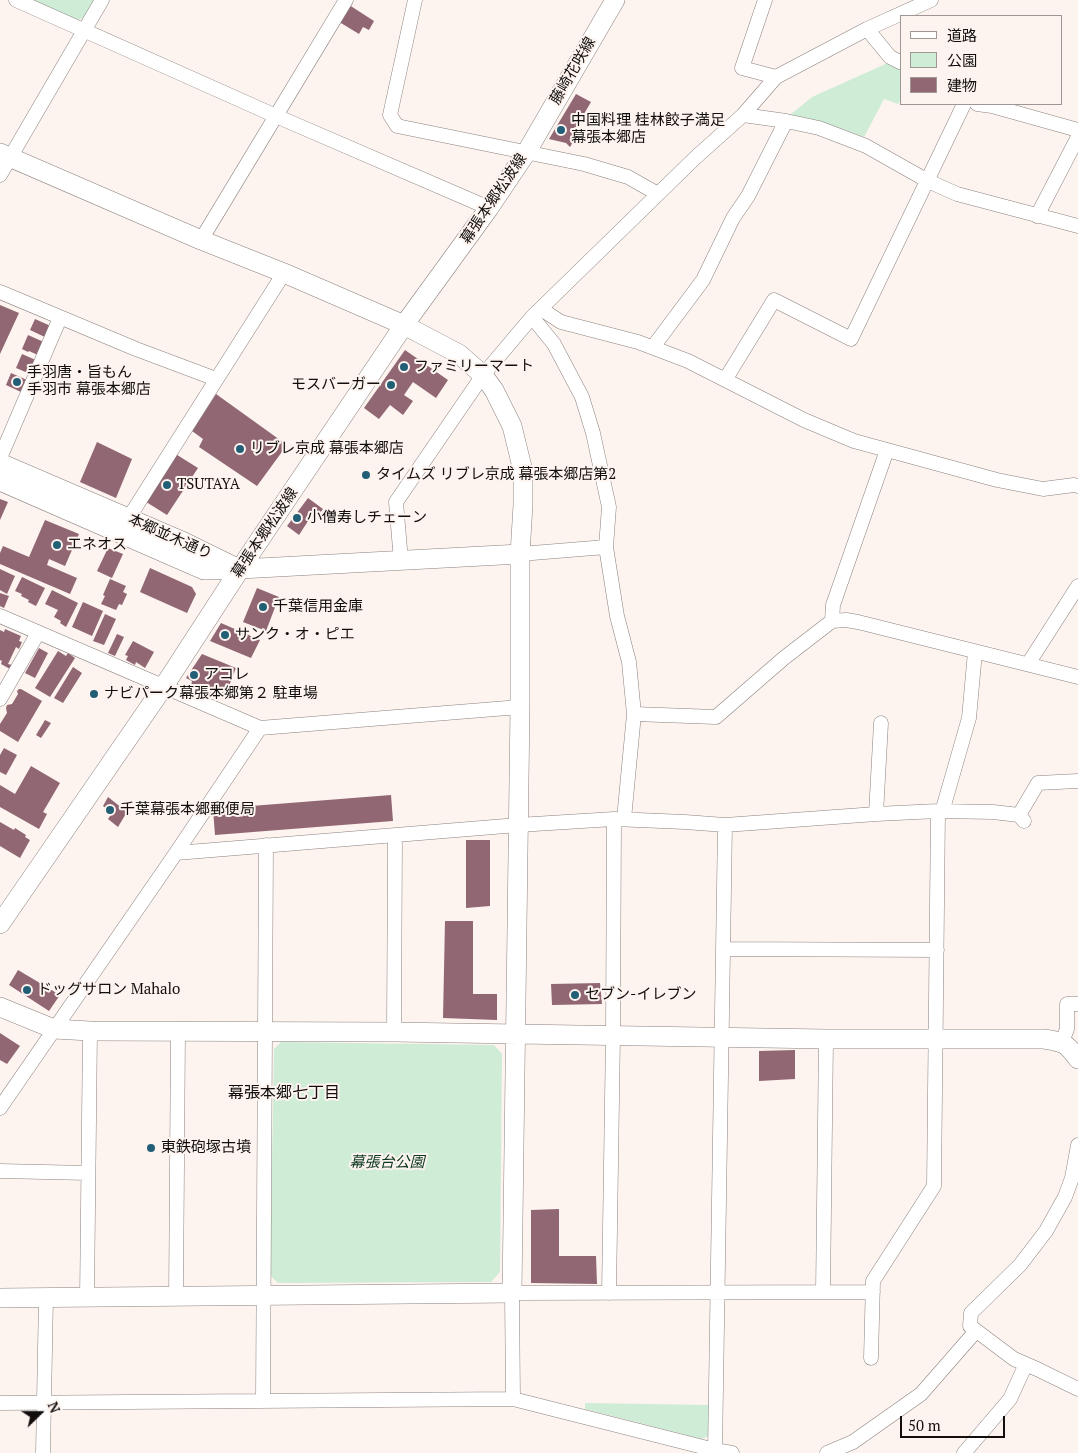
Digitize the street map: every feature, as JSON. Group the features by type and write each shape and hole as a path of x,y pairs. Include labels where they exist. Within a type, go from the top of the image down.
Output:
{"street":[{"path":"16,0 276,116 489,208"},
{"path":"0,175 5,155 102,0"},
{"path":"415,0 390,116 397,126 529,148 628,178 658,194"},
{"name":"藤崎花咲線","path":"529,148 615,0"},
{"path":"765,0 742,68 776,77"},
{"path":"401,561 396,502 483,375 537,313 695,158 744,115 776,77 867,29 931,0"},
{"path":"201,240 276,116 342,1"},
{"path":"867,29 890,57 900,62"},
{"path":"725,380 774,300 851,339 964,105"},
{"path":"984,105 1078,130"},
{"path":"744,115 819,128 866,146 928,181 958,194 1078,226"},
{"path":"653,347 703,280 786,121"},
{"path":"1037,216 1078,137"},
{"name":"幕張本郷松波線","path":"0,924 164,686 404,325 489,208 529,148"},
{"path":"5,155 404,325 460,354 483,375 494,390 512,426 523,471 520,554 520,707 512,1293 513,1399"},
{"path":"128,519 284,273"},
{"path":"0,292 60,318 216,378"},
{"path":"537,313 561,322 653,347 688,362 804,420 854,441 997,480 1043,489 1077,485"},
{"path":"537,313 582,397 593,433 609,507 606,547 617,616 629,662 634,714 619,819 609,1293"},
{"path":"0,458 60,318"},
{"path":"832,621 833,605 887,450"},
{"name":"本郷並木通り","path":"0,463 240,569"},
{"name":"本郷並木通り","path":"0,482 204,570 240,569"},
{"path":"240,569 520,554 606,547"},
{"path":"1028,664 1078,586"},
{"path":"0,616 260,728 520,707"},
{"path":"634,714 716,717 784,658 832,621 846,620 858,622 1078,677"},
{"path":"0,699 38,633"},
{"path":"871,1358 873,1281 934,1186 940,812 969,718 975,652"},
{"path":"876,814 881,723"},
{"path":"0,1108 260,728"},
{"path":"176,853 518,825 619,819 726,825 876,814 940,812 993,812 1022,818 1038,783 1078,781"},
{"path":"715,1450 726,825"},
{"path":"394,1032 395,836"},
{"path":"263,1401 266,845"},
{"path":"724,949 937,950"},
{"path":"1062,1042 1067,1029 1067,1004 1078,1004"},
{"path":"0,1007 54,1029 90,1032 265,1031 826,1039 1044,1039 1062,1042 1070,1048 1078,1059"},
{"path":"87,1298 90,1032"},
{"path":"176,1297 178,1032"},
{"path":"823,1292 826,1039"},
{"path":"1078,1145 1072,1178 1065,1197 1046,1231 1020,1265 971,1313 970,1326 1014,1359 1078,1389"},
{"path":"0,1171 88,1173"},
{"path":"0,1298 873,1292"},
{"path":"43,1453 46,1297"},
{"path":"827,1453 853,1442 921,1394 976,1331"},
{"path":"964,1453 1010,1399 1026,1364"},
{"path":"0,1403 513,1399 732,1453"}],"green space":[{"path":"31,0 95,0 85,17 76,21"},
{"path":"890,62 900,66 900,100 898,104 884,99 864,137 820,121 790,115 812,97"},
{"name":"幕張台公園","path":"281,1042 494,1045 502,1054 500,1272 491,1282 278,1283 270,1275 274,1049"},
{"path":"585,1403 710,1405 710,1435 702,1439 585,1409"}],"building":[{"path":"346,3 374,21 369,30 363,27 359,34 336,20"},
{"path":"576,94 591,102 573,133 576,137 570,147 566,143 549,139"},
{"path":"0,305 19,313 0,354"},
{"path":"35,319 53,327 47,338 30,330"},
{"path":"28,335 46,343 40,356 22,349"},
{"path":"405,350 448,380 436,398 413,382 404,395 413,401 403,415 390,405 379,419 364,408"},
{"path":"22,354 38,361 33,372 29,371 28,373 16,368"},
{"path":"11,373 27,380 21,392 6,385"},
{"path":"216,394 287,445 257,486 199,447 203,439 192,431"},
{"path":"97,442 132,459 116,498 80,482"},
{"path":"174,453 198,468 167,515 143,500"},
{"path":"308,498 323,509 316,518 312,515 299,535 287,526"},
{"path":"0,499 8,502 0,520"},
{"path":"45,520 79,534 65,566 49,559 47,565 77,578 70,594 0,564 0,553 3,546 29,557"},
{"path":"108,548 123,554 112,578 97,571"},
{"path":"150,568 192,587 196,594 187,613 140,592"},
{"path":"0,569 15,576 7,594 0,590"},
{"path":"22,577 45,588 36,606 21,596 22,594 15,591"},
{"path":"110,579 126,586 123,592 127,594 122,605 119,604 116,610 101,604"},
{"path":"257,588 279,597 266,631 243,622"},
{"path":"52,590 78,603 66,627 54,617 58,610 45,604"},
{"path":"0,593 9,596 4,608 0,606"},
{"path":"83,602 103,611 92,636 72,627"},
{"path":"105,614 116,619 104,645 93,641"},
{"path":"221,623 260,640 251,658 210,641"},
{"path":"5,629 21,636 19,641 22,642 19,649 16,647 8,664 12,665 10,669 1,664 2,661 0,660 0,630 4,632"},
{"path":"117,634 124,637 115,656 108,653"},
{"path":"133,641 154,652 145,668 136,662 135,665 126,660 128,656 125,655"},
{"path":"39,648 48,653 35,678 25,673"},
{"path":"58,651 66,656 68,653 75,658 50,697 35,688"},
{"path":"202,654 236,668 224,699 191,685 192,681 186,678"},
{"path":"73,667 82,673 63,703 54,698"},
{"path":"19,689 42,701 18,742 0,731 0,724 7,713 7,705 12,704"},
{"path":"45,720 51,723 41,738 36,735"},
{"path":"4,748 17,755 6,775 0,772 0,755"},
{"path":"31,766 60,783 43,812 47,814 39,829 0,807 0,785 15,794"},
{"path":"391,795 393,821 215,835 213,809"},
{"path":"108,797 127,812 118,827 108,819 112,813 103,806"},
{"path":"0,822 14,830 15,828 30,840 20,858 0,846"},
{"path":"466,840 490,840 490,906 466,908"},
{"path":"445,921 473,921 473,994 497,994 497,1020 443,1018"},
{"path":"18,970 60,995 49,1011 9,985"},
{"path":"600,983 602,1004 552,1005 551,984"},
{"path":"0,1033 20,1046 7,1064 0,1060"},
{"path":"795,1050 795,1079 759,1081 759,1051"},
{"path":"559,1209 559,1256 596,1256 597,1284 531,1283 531,1210"}],"place":[{"name":"中国料理 桂林餃子満足 幕張本郷店","path":"561,130"},
{"name":"ファミリーマート","path":"404,367"},
{"name":"手羽唐・旨もん 手羽市 幕張本郷店","path":"17,382"},
{"name":"モスバーガー","path":"391,385"},
{"name":"リブレ京成 幕張本郷店","path":"240,449"},
{"name":"タイムズ リブレ京成 幕張本郷店第2","path":"366,475"},
{"name":"TSUTAYA","path":"167,485"},
{"name":"小僧寿しチェーン","path":"297,518"},
{"name":"エネオス","path":"57,545"},
{"name":"千葉信用金庫","path":"263,607"},
{"name":"サンク・オ・ピエ","path":"225,635"},
{"name":"アコレ","path":"194,675"},
{"name":"ナビパーク幕張本郷第２ 駐車場","path":"94,694"},
{"name":"千葉幕張本郷郵便局","path":"110,810"},
{"name":"ドッグサロン Mahalo","path":"27,990"},
{"name":"セブン-イレブン","path":"575,995"},
{"name":"東鉄砲塚古墳","path":"151,1148"}],"district":[{"name":"幕張本郷七丁目","path":"284,1093"}]}
